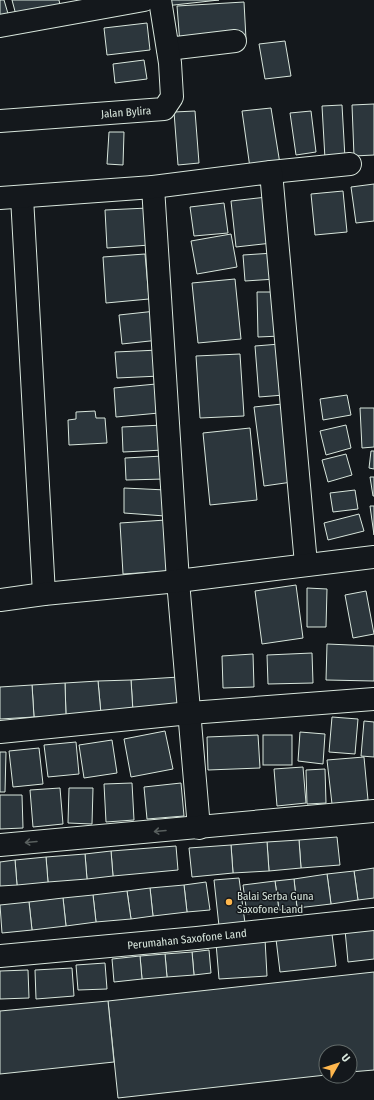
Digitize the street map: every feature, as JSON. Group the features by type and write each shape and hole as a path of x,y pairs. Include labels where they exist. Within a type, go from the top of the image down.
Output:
{"street":[{"path":"0,26 144,0"},
{"name":"Jalan Bylira","path":"0,121 164,108 169,104 172,97 168,49 160,0"},
{"path":"168,49 236,41"},
{"path":"0,198 153,187 271,172 350,164"},
{"path":"271,172 306,564"},
{"path":"153,187 178,581 199,828"},
{"path":"22,197 44,594"},
{"path":"0,600 44,594 178,581 306,564 374,557"},
{"path":"0,732 190,713 374,699"},
{"path":"0,845 374,811"},
{"name":"Perumahan Saxofone Land","path":"0,956 197,938 374,919"}],"building":[{"path":"0,0 4,0 9,17 0,20"},
{"path":"12,0 59,0 60,5 16,15"},
{"path":"164,0 219,0 165,6"},
{"path":"244,2 246,39 180,44 177,6"},
{"path":"147,23 150,50 107,55 104,28"},
{"path":"285,41 291,76 265,79 259,44"},
{"path":"144,60 147,79 115,83 113,64"},
{"path":"374,104 374,155 354,156 352,105"},
{"path":"342,105 345,158 325,159 322,106"},
{"path":"271,108 280,164 250,168 242,111"},
{"path":"195,111 199,163 178,165 174,112"},
{"path":"311,111 316,152 296,155 290,113"},
{"path":"109,132 124,132 123,165 107,164"},
{"path":"374,184 374,221 356,223 351,187"},
{"path":"343,191 347,232 315,235 311,194"},
{"path":"267,197 272,243 236,247 231,201"},
{"path":"224,203 228,233 194,236 190,207"},
{"path":"148,208 150,245 107,248 105,210"},
{"path":"231,234 237,267 197,274 191,241"},
{"path":"274,253 276,279 245,281 243,255"},
{"path":"145,254 149,299 106,303 103,257"},
{"path":"235,279 241,339 198,343 192,283"},
{"path":"257,292 280,292 281,336 258,337"},
{"path":"156,311 159,340 122,344 119,315"},
{"path":"280,344 284,395 259,397 255,346"},
{"path":"159,350 160,376 117,378 115,352"},
{"path":"240,354 244,416 200,418 196,356"},
{"path":"156,384 159,413 116,417 114,388"},
{"path":"347,395 351,415 323,420 320,399"},
{"path":"282,404 292,482 264,486 254,407"},
{"path":"360,408 374,408 374,447 362,448"},
{"path":"95,411 96,418 105,418 107,443 69,445 68,420 76,419 76,412"},
{"path":"163,425 164,450 123,452 122,427"},
{"path":"346,425 351,448 326,455 320,431"},
{"path":"250,428 257,500 210,505 203,433"},
{"path":"371,451 374,451 374,469 369,468"},
{"path":"346,454 352,475 328,482 322,460"},
{"path":"163,456 165,479 126,480 125,458"},
{"path":"370,477 374,477 374,496 373,496"},
{"path":"124,488 166,490 165,516 124,513"},
{"path":"355,490 358,509 333,512 330,493"},
{"path":"370,506 374,506 374,535"},
{"path":"359,514 364,531 328,540 324,523"},
{"path":"166,520 169,571 123,574 120,523"},
{"path":"296,585 303,638 262,644 255,591"},
{"path":"307,588 327,589 326,627 307,627"},
{"path":"366,591 374,634 353,638 345,595"},
{"path":"327,644 374,646 374,681 326,680"},
{"path":"312,653 313,683 268,684 267,655"},
{"path":"253,654 254,687 223,688 222,656"},
{"path":"179,677 181,709 133,712 131,680"},
{"path":"131,680 133,712 101,714 98,681"},
{"path":"98,681 101,714 66,716 65,683"},
{"path":"65,683 66,716 34,717 32,685"},
{"path":"32,685 34,717 0,719 0,687"},
{"path":"332,717 358,719 355,754 329,752"},
{"path":"364,721 374,722 374,757 361,756"},
{"path":"165,731 173,769 131,777 124,739"},
{"path":"300,732 325,734 323,764 298,761"},
{"path":"258,735 260,768 208,770 207,737"},
{"path":"263,735 292,735 292,765 263,765"},
{"path":"112,740 117,773 84,778 79,745"},
{"path":"76,742 79,774 48,777 44,745"},
{"path":"39,748 43,784 13,787 9,751"},
{"path":"0,752 6,752 5,792 0,792"},
{"path":"364,757 368,800 332,804 327,760"},
{"path":"303,767 306,803 277,806 274,769"},
{"path":"325,769 326,803 307,804 306,770"},
{"path":"132,783 134,820 106,822 104,784"},
{"path":"181,783 184,816 147,819 144,787"},
{"path":"60,788 63,824 33,827 30,790"},
{"path":"69,788 93,788 92,824 68,823"},
{"path":"0,795 22,795 23,828 0,829"},
{"path":"337,837 340,865 301,868 299,840"},
{"path":"299,840 301,868 269,871 267,842"},
{"path":"267,842 269,871 233,873 231,845"},
{"path":"231,845 233,873 192,877 189,848"},
{"path":"176,846 178,870 113,876 111,851"},
{"path":"111,851 113,876 87,879 85,854"},
{"path":"85,854 87,879 48,882 46,857"},
{"path":"46,857 48,882 17,885 15,860"},
{"path":"15,860 17,885 0,886 0,862"},
{"path":"374,868 374,898 358,900 354,871"},
{"path":"354,871 358,900 331,904 327,874"},
{"path":"327,874 331,904 297,908 294,879"},
{"name":"Balai Serba Guna Saxofone Land","path":"239,878 245,923 219,926 214,880"},
{"path":"294,879 297,908 279,910 275,881"},
{"path":"275,881 279,910 247,914 243,885"},
{"path":"206,882 210,910 187,912 184,885"},
{"path":"184,885 187,912 153,916 150,888"},
{"path":"150,888 153,916 131,919 127,891"},
{"path":"127,891 131,919 96,922 93,895"},
{"path":"93,895 96,922 66,926 63,898"},
{"path":"63,898 66,926 32,930 29,902"},
{"path":"29,902 32,930 2,933 0,905"},
{"path":"374,927 374,959 348,962 345,930"},
{"path":"332,934 336,966 280,972 276,939"},
{"path":"265,939 267,976 219,979 216,943"},
{"path":"209,950 211,973 194,975 192,952"},
{"path":"192,952 194,975 167,977 165,954"},
{"path":"165,954 167,977 142,979 140,956"},
{"path":"140,956 142,979 114,982 112,959"},
{"path":"105,963 107,989 78,990 76,965"},
{"path":"72,968 74,996 36,999 35,970"},
{"path":"28,970 29,998 0,999 0,971"},
{"path":"374,972 374,1070 358,1071 358,1044 318,1044 318,1076 118,1098 108,1001"},
{"path":"108,1001 114,1062 0,1074 0,1011"}],"place":[{"name":"Balai Serba Guna Saxofone Land","path":"229,902"}]}
